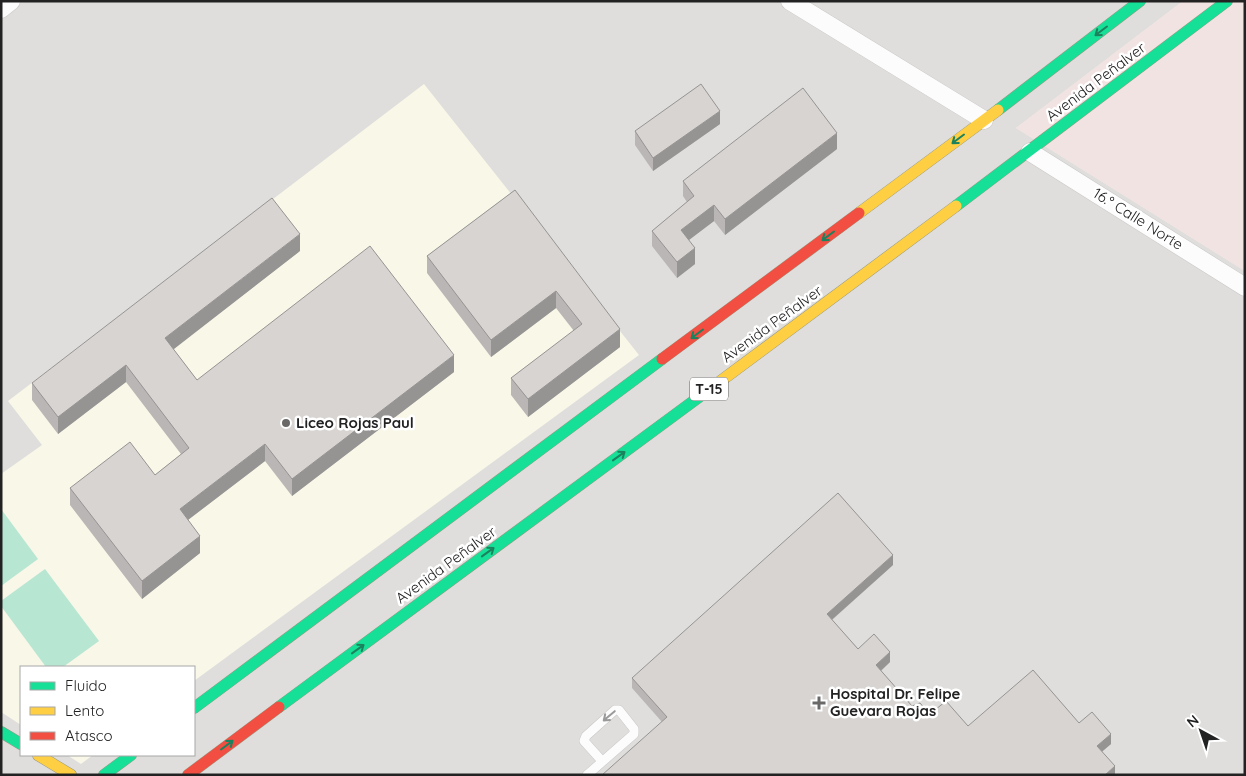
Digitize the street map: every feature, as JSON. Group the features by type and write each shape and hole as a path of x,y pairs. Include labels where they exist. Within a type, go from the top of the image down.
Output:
{"main road":[{"path":"195,707 984,120 1140,1"},
{"name":"Avenida Peñalver","path":"188,775 1030,152 1227,1"},
{"path":"1,732 20,743"},
{"path":"40,756 71,775"},
{"path":"104,775 130,756"}],"street":[{"path":"1,9 11,1"},
{"path":"790,1 984,120"},
{"name":"16.° Calle Norte","path":"1030,152 1245,287"}],"lane":[{"path":"587,775 634,734 634,729 619,710 615,710 584,741 602,761"}],"shaded area":[{"path":"1,1 1183,1 1016,128 1245,271 1245,775 1,775"},
{"path":"1183,1 1245,1 1245,271 1016,128"},
{"name":"Liceo Rojas Paul","path":"424,84 639,355 195,680 195,666 20,666 20,724 1,712 1,474 42,445 8,401"},
{"path":"69,756 92,756 81,764"}],"green space":[{"path":"1,509 38,559 1,586"},
{"path":"45,569 99,641 64,666 45,666 1,606 1,601"}],"building":[{"path":"701,84 720,111 653,158 635,131"},
{"path":"803,88 837,133 725,219 714,205 681,230 695,248 677,262 652,231 694,196 683,181"},
{"path":"515,190 620,329 528,399 511,378 582,324 556,291 491,340 427,256"},
{"path":"272,198 300,234 165,338 197,380 370,246 454,355 292,479 265,444 180,509 200,536 142,581 70,488 130,442 155,475 189,448 126,365 58,417 32,383"},
{"path":"838,493 893,555 827,614 858,649 874,634 890,652 876,665 912,706 920,703 930,714 946,701 968,726 1033,670 1079,723 1092,712 1111,734 1097,746 1115,766 1105,775 602,775 667,717 632,678"}],"traffic: fast":[{"path":"998,110 1140,1"},
{"path":"956,206 1227,1"},
{"path":"195,707 662,359"},
{"path":"279,707 718,383"},
{"path":"1,732 20,743"},
{"path":"104,775 130,756"}],"traffic: slow":[{"path":"859,213 998,110"},
{"path":"718,383 956,206"},
{"path":"40,756 71,775"}],"traffic: jam":[{"path":"662,359 859,213"},
{"path":"188,775 279,707"}],"place":[{"name":"Liceo Rojas Paul","path":"286,423"},
{"name":"Hospital Dr. Felipe Guevara Rojas","path":"819,703"}]}
